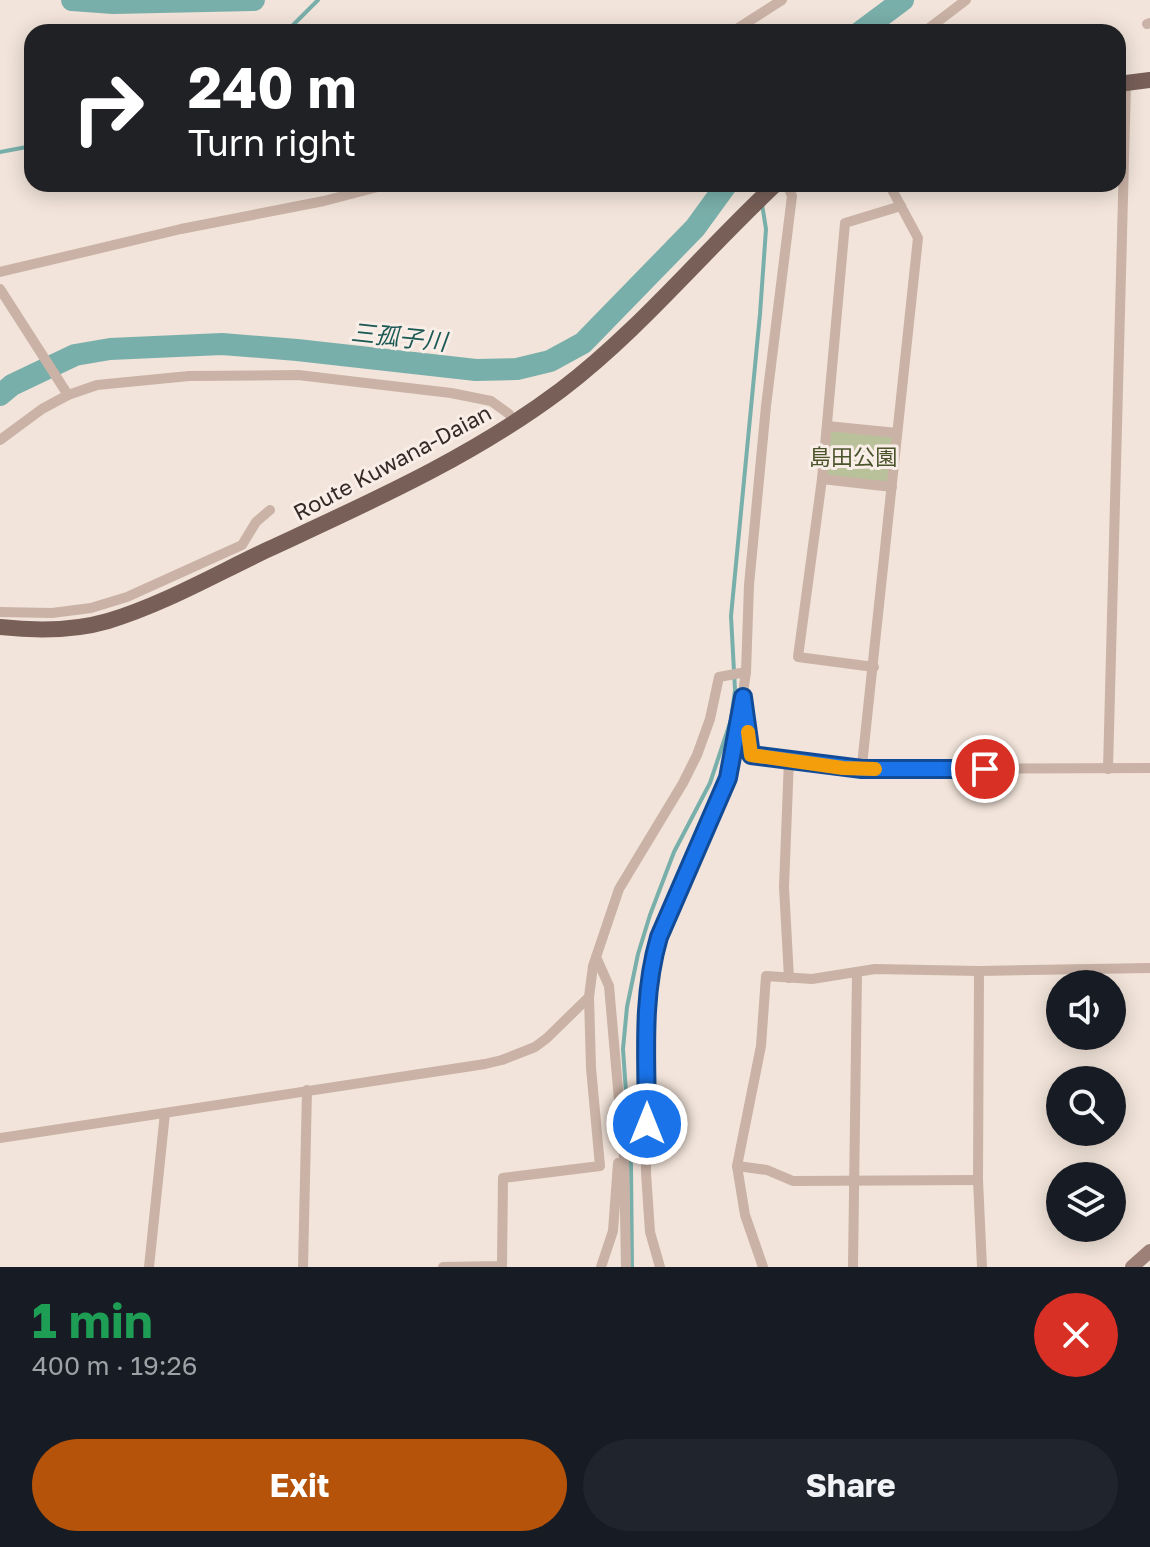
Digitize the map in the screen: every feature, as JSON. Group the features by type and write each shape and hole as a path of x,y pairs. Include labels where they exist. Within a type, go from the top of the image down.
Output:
{"main road":[{"path":"1126,83 1150,80"},
{"name":"Route Kuwana-Daian","path":"0,627 31,630 74,628 107,622 151,605 381,497 468,451 562,389 617,343 768,192"}],"street":[{"path":"744,24 782,0"},
{"path":"934,24 966,0"},
{"path":"0,272 181,229 358,192"},
{"path":"790,192 749,585 743,697 751,755 862,769 1150,768"},
{"path":"862,765 918,238 893,192"},
{"path":"1108,769 1120,192"},
{"path":"874,667 798,657 822,479 845,223 901,206"},
{"path":"0,289 67,392"},
{"path":"0,440 67,392 97,385 164,378 298,375 451,393 491,401 509,414 514,423"},
{"path":"827,426 897,433"},
{"path":"822,479 892,487"},
{"path":"0,612 52,613 91,608 127,597 242,545 256,522 270,510"},
{"path":"443,1267 502,1267 503,1178 600,1166 591,1068 589,997 596,957 619,889 697,755 710,719 719,677 743,673"},
{"path":"660,1267 650,1232 646,1173 646,1033 651,963 659,937 728,778 743,697"},
{"path":"789,759 784,887 789,978"},
{"path":"596,957 609,986 625,1178 626,1267"},
{"path":"763,1267 745,1215 737,1166 761,1046 766,976 812,979 875,969 1150,968"},
{"path":"979,971 978,1180 982,1267"},
{"path":"853,1267 857,972"},
{"path":"0,1138 502,1060 547,1038 589,997"},
{"path":"303,1267 307,1090"},
{"path":"149,1267 165,1113"},
{"path":"601,1267 614,1226 620,1114"},
{"path":"737,1166 767,1170 793,1181 978,1180"},
{"path":"1132,1267 1150,1251"}],"green space":[{"name":"島田公園","path":"829,430 893,436 889,483 824,475"}],"waterway":[{"path":"72,0 113,3 254,0"},
{"path":"294,24 318,0"},
{"name":"三孤子川","path":"871,24 903,0"},
{"path":"0,152 24,148"},
{"name":"三孤子川","path":"0,395 12,385 75,355 110,349 222,344 476,370 517,369 550,361 583,343 695,228 721,192"},
{"path":"632,1267 631,1165 623,1049 627,1007 650,915 674,852 710,783 731,720 735,690 731,616 760,314 766,229 762,204"}],"slow traffic":[{"path":"748,732 751,755 843,768 875,769"}],"route":[{"path":"647,1124 645,1046 651,963 659,937 728,778 743,697 751,755 843,768 985,769"}]}
